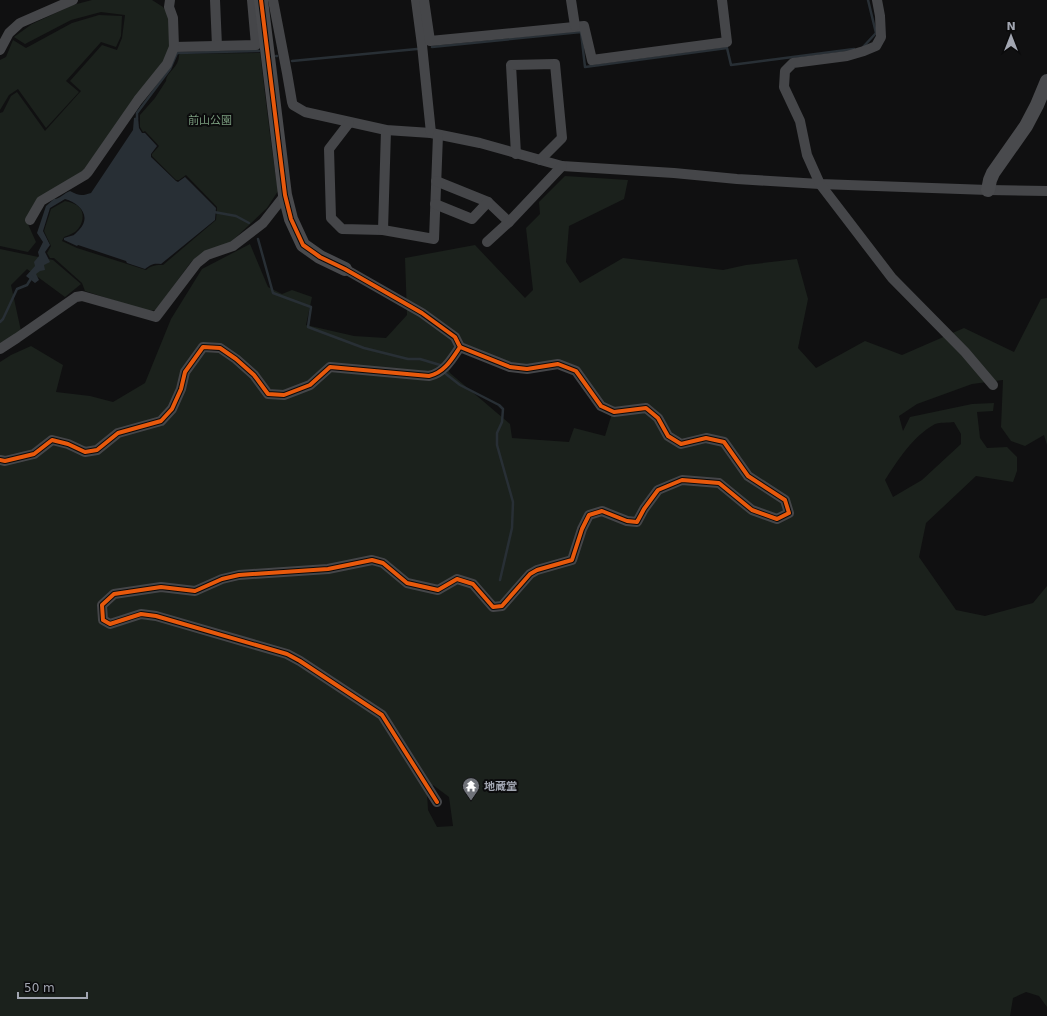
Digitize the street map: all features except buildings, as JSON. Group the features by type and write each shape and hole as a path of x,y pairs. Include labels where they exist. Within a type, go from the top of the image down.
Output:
{"street":[{"path":"0,50 9,33 20,23 73,0"},
{"path":"30,220 41,201 88,172 138,100 167,64 174,47 173,18 169,7 170,0"},
{"path":"215,0 217,46"},
{"path":"174,47 256,45 252,0"},
{"path":"261,0 286,196 290,219 303,245 320,257 345,269 422,313 455,338 460,347 510,367 527,369 558,364 576,371 601,406 614,412 646,408 658,418 668,436 681,444 706,438 724,442 748,476 785,500 789,513 777,519 752,510 719,483 682,480 658,490 644,509 637,522 627,521 602,511 589,515 582,530 572,560 537,570 530,574 502,606 493,607 473,584 457,578 438,590 407,583 383,562 372,560 328,569 239,575 222,579 196,591 161,587 114,594 102,605 103,620 110,624 141,614 156,616 287,654 300,661 382,715 437,802"},
{"path":"273,0 293,105 305,112 349,123 386,130 435,134 480,143 562,166 820,184 1047,191"},
{"path":"349,123 329,149 331,218 342,229 383,230 434,238 436,181 435,134 416,0"},
{"path":"424,0 430,41 584,26 592,60 727,42 722,0"},
{"path":"571,0 575,26"},
{"path":"876,0 880,16 881,37 876,46 847,56 793,64 786,71 784,87 800,121 807,155 820,184 892,278 965,352 993,384"},
{"path":"516,154 511,65 555,64 562,138 540,160"},
{"path":"988,190 993,173 1026,126 1047,81"},
{"path":"383,230 386,130"},
{"path":"487,242 509,222 562,166"},
{"path":"436,181 488,202 509,222"},
{"path":"0,349 76,297 82,296 156,317 197,263 207,255 233,246 263,223 286,196"},
{"path":"435,204 472,219 488,202"},
{"path":"0,460 5,461 34,454 52,440 68,444 85,452 96,450 118,433 161,421 172,409 181,389 185,372 204,347 220,348 236,359 254,375 268,394 284,395 310,385 330,368 428,376 432,375 441,371 448,364 460,347"}],"green space":[{"path":"92,0 152,0 163,7 170,18 171,44 165,59 82,172 37,199 27,222 36,242 28,252 0,246 0,113 3,112 11,96 17,92 45,131 81,91 70,81 102,45 117,50 122,38 125,15 101,12 71,20 25,44 14,37 32,24 73,5"},
{"path":"99,15 122,16 121,36 116,47 101,42 66,81 79,92 46,128 18,89 9,95 0,110 0,60 6,57 13,40 26,48 72,23"},
{"name":"前山公園","path":"260,53 278,191 267,208 231,242 201,254 191,262 156,310 147,311 85,291 82,283 54,258 50,258 47,253 51,246 44,231 51,209 65,201 75,204 82,211 83,218 78,229 72,234 64,237 62,241 77,248 146,270 150,267 163,265 216,220 217,207 186,175 179,180 176,180 152,156 159,146 145,131 143,132 140,127 140,115 155,98 166,81 168,75 177,63 180,54"},
{"path":"565,176 628,180 624,199 569,226 566,262 580,283 623,258 723,270 746,265 797,259 808,299 798,348 816,368 865,341 902,355 964,328 1014,352 1041,299 1047,298 1047,445 1044,435 1025,446 1011,441 1001,427 1003,380 972,384 917,404 899,416 903,431 910,417 972,404 994,403 993,411 977,412 980,438 987,448 1007,447 1017,457 1017,471 1013,482 976,476 926,523 919,557 956,610 985,616 1033,603 1047,586 1047,1007 1039,996 1026,992 1013,998 1010,1016 0,1016 0,362 31,346 63,365 56,392 90,396 113,402 145,383 171,319 202,269 250,244 268,287 282,294 292,290 312,297 306,325 354,336 386,338 407,315 405,258 475,245 525,298 533,290 526,228 540,214 539,202","holes":["460,342 511,363 525,366 580,369 604,403 614,407 605,436 574,428 569,442 512,438 510,424 450,373 444,363","954,422 961,434 961,444 922,480 893,497 885,480 895,464 913,442 927,429 939,423","433,785 449,797 453,826 437,827 428,810 427,793"]},
{"path":"0,249 53,260 81,284 65,297 27,269 11,285 21,331 0,343"}],"shaded area":[{"path":"138,117 139,128 142,133 145,133 157,146 151,154 151,157 176,181 178,182 185,177 216,208 215,220 161,264 153,264 145,269 127,263 126,261 78,245 77,246 64,240 64,238 74,235 79,230 83,225 84,220 84,216 79,207 65,199 50,208 43,231 50,245 45,252 50,262 44,265 45,270 36,274 39,280 35,283 26,276 35,266 34,262 39,256 38,252 43,242 37,233 46,206 54,199 70,191 80,195 91,193 133,130 134,118"}],"waterway":[{"path":"863,47 876,33 868,0"},
{"path":"432,47 581,32 585,67 727,48 731,65 854,49"},
{"path":"292,61 417,49"},
{"path":"137,119 137,113 170,69 177,53 259,51"},
{"path":"214,212 236,216 249,223"},
{"path":"258,239 273,293 311,307 308,327 364,348 408,359 420,359 440,365"},
{"path":"0,322 3,319 17,289 27,285 32,277"},
{"path":"446,374 460,385 499,405 503,409 502,422 497,433 497,445 513,502 512,528 500,580"}],"cycle path":[{"path":"0,460 5,461 34,454 52,440 68,444 85,452 97,450 118,433 161,421 172,409 181,389 185,372 203,347 220,348 236,359 254,375 268,394 284,395 310,385 330,367 429,376 443,369 451,361 460,347 455,337 422,313 345,269 320,257 303,245 291,219 285,195 261,0"},
{"path":"437,802 382,715 300,661 287,654 156,616 141,614 110,624 103,620 102,605 114,594 161,587 195,591 222,579 239,575 328,569 372,560 383,563 407,583 438,590 457,579 473,584 493,607 502,606 530,574 537,570 572,560 582,529 589,515 602,511 627,521 637,522 644,509 658,490 682,480 719,483 752,510 777,519 789,513 785,500 748,476 724,442 706,438 681,444 668,436 658,418 646,408 614,412 601,406 576,371 558,364 527,369 510,367 460,347"}],"place":[{"name":"地蔵堂","path":"471,801"}]}
